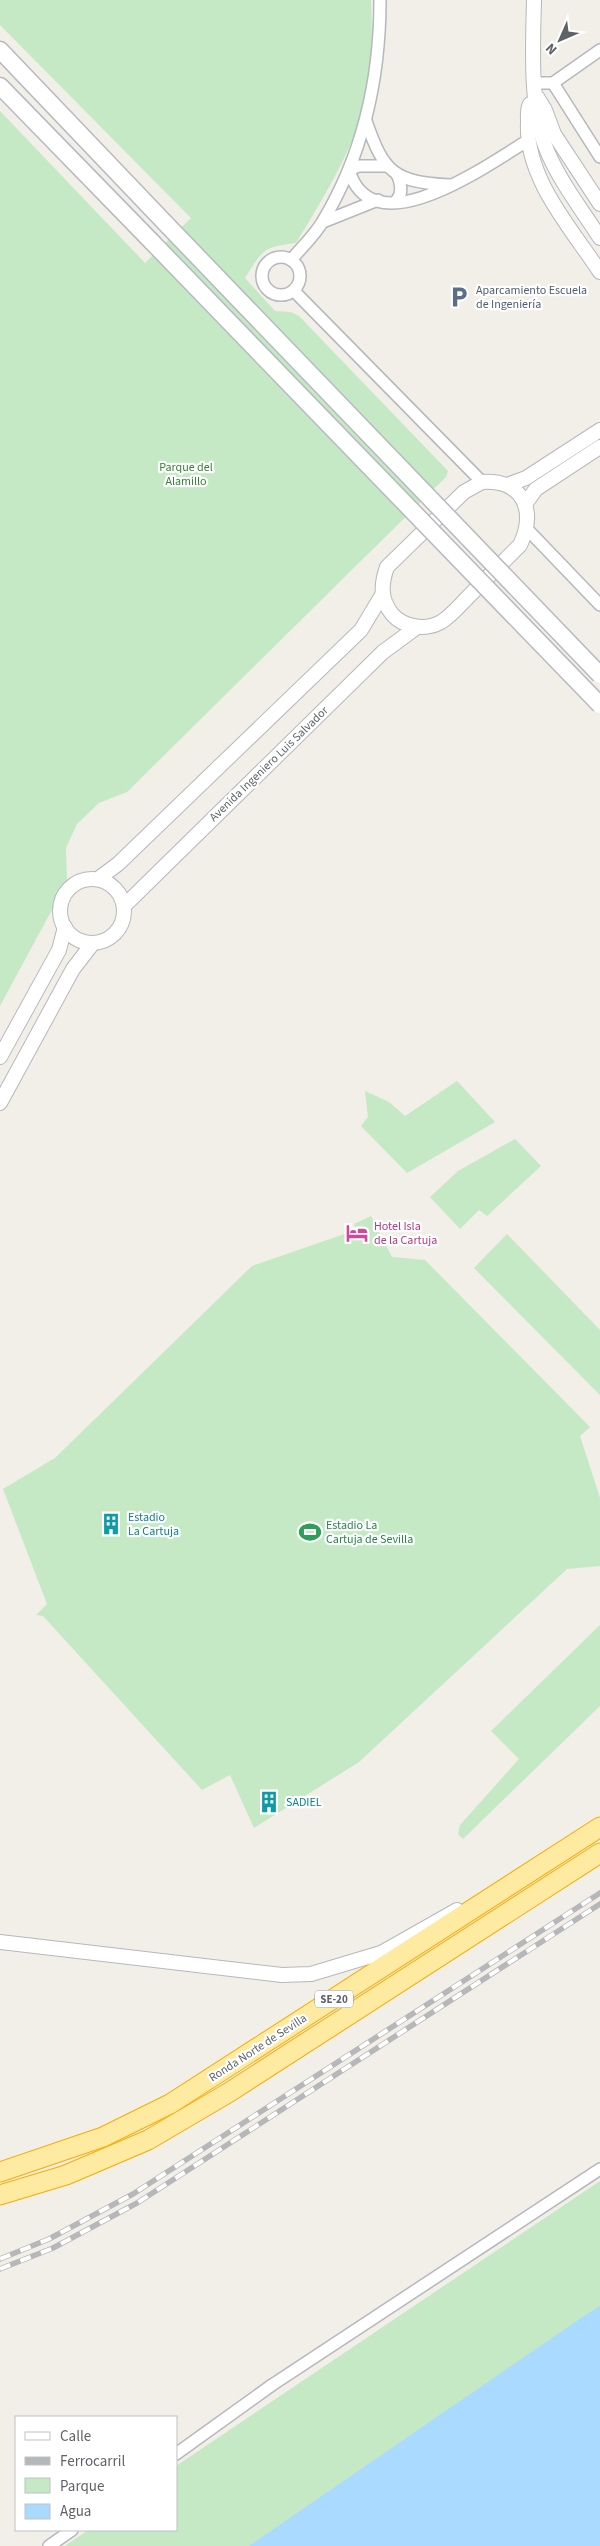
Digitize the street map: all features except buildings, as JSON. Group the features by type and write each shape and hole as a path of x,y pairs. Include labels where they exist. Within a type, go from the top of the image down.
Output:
{"highway":[{"name":"Ronda Norte de Sevilla","path":"0,2172 59,2154 132,2124 170,2104 600,1827"},
{"name":"Ronda Norte de Sevilla","path":"0,2195 66,2175 148,2140 228,2093 600,1853"}],"main road":[{"path":"0,50 600,675"},
{"path":"0,86 600,705"}],"street":[{"path":"292,260 323,222 348,170 366,121 378,54 380,0"},
{"path":"534,0 537,117 547,152 600,238"},
{"path":"535,89 553,83 600,50"},
{"path":"553,83 600,157"},
{"path":"535,89 528,107 527,141 545,189 600,272"},
{"path":"535,89 554,134 600,204"},
{"path":"366,121 376,150 386,166 396,174 420,183 452,186"},
{"path":"348,170 354,183 370,199 395,202 430,196 452,186 527,141"},
{"path":"348,170 359,166 386,166"},
{"path":"395,202 399,198 401,188 396,174"},
{"path":"323,222 378,200"},
{"path":"286,257 292,260 300,274 300,280 294,290 284,295 273,294 264,285 262,279 264,267 273,258 286,257"},
{"path":"294,290 482,482"},
{"path":"507,486 526,478 600,430"},
{"path":"525,504 536,489 600,447"},
{"path":"482,482 492,482 507,486 515,491 525,504 529,518 528,530 520,545 441,622 432,626 417,627 405,624 394,616 386,606 382,595 382,579 387,567 464,492 482,482"},
{"path":"528,530 600,605"},
{"path":"98,879 115,888 124,906 124,918 120,928 104,941 93,943 82,941 72,936 65,927 60,907 66,893 77,882 98,879 118,864 361,630 382,595"},
{"name":"Avenida Ingeniero Luis Salvador","path":"124,906 383,652 417,627"},
{"path":"0,1056 59,950 65,927"},
{"path":"0,1103 73,969 93,943"},
{"path":"0,1942 282,1974 311,1974 381,1953 437,1920 534,1870"},
{"path":"178,2453 272,2385 600,2169"},
{"path":"49,2546 71,2531"}],"green space":[{"name":"Parque del Alamillo","path":"0,0 371,0 372,32 369,81 362,113 351,143 329,187 296,243 276,246 264,252 245,278 275,311 291,312 299,316 448,471 446,477 127,792 99,803 77,824 66,848 67,882 0,1006 0,111 145,263 191,218 0,25"},
{"path":"457,1081 495,1122 407,1173 361,1126 368,1117 365,1091 389,1102 405,1116"},
{"path":"515,1139 541,1166 487,1216 479,1210 460,1229 430,1197 458,1171"},
{"name":"Estadio La Cartuja de Sevilla","path":"371,1216 392,1257 425,1260 590,1427 580,1436 600,1498 600,1566 567,1569 359,1762 254,1828 230,1775 202,1790 43,1616 36,1615 47,1604 3,1489 55,1458 252,1266 356,1230 354,1224"},
{"path":"507,1234 600,1330 600,1395 474,1268"},
{"path":"600,1625 600,1706 463,1839 458,1834 460,1825 519,1759 491,1731"},
{"path":"600,2181 600,2308 251,2546 65,2546 87,2531 178,2531 178,2465"}],"water":[{"path":"600,2306 600,2546 249,2546 584,2316"}],"railway":[{"path":"0,2259 49,2239 133,2194 600,1893"},
{"path":"0,2269 53,2248 137,2203 600,1904"}],"place":[{"name":"Aparcamiento Escuela de Ingeniería","path":"459,297"},
{"name":"Hotel Isla de la Cartuja","path":"357,1233"},
{"name":"Estadio La Cartuja","path":"111,1524"},
{"name":"Estadio La Cartuja de Sevilla","path":"310,1532"},
{"name":"SADIEL","path":"269,1802"}]}
